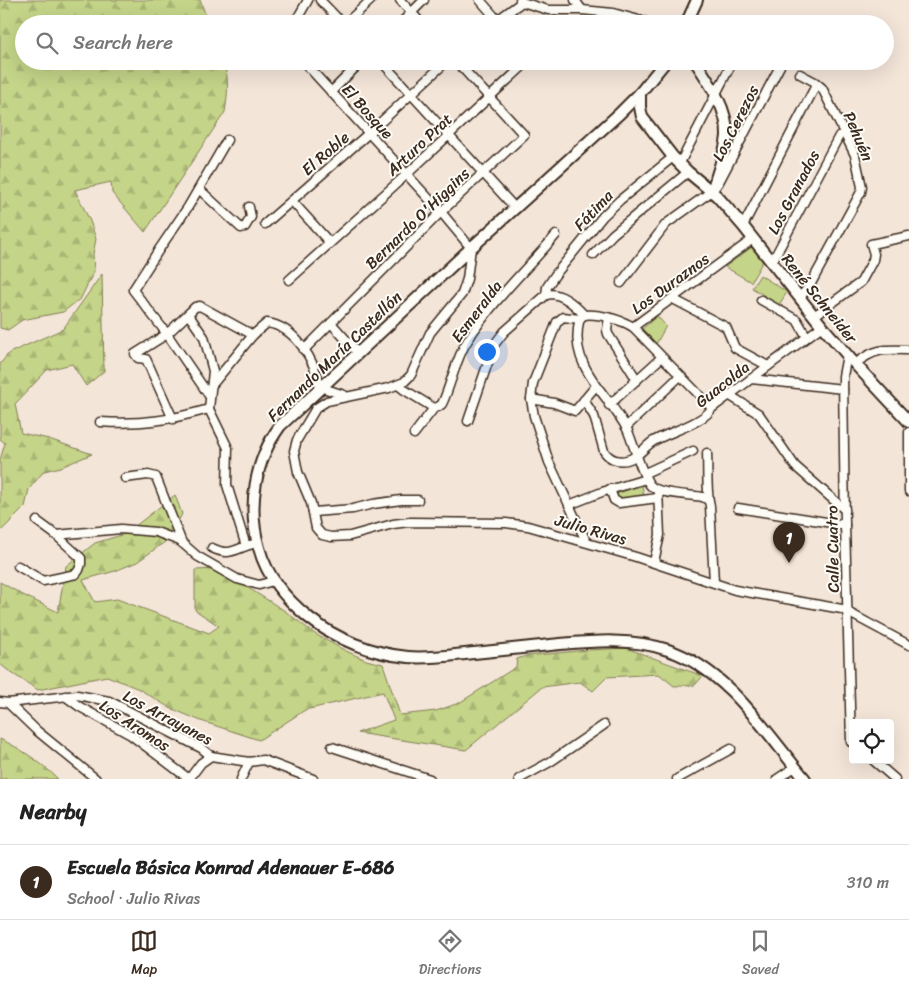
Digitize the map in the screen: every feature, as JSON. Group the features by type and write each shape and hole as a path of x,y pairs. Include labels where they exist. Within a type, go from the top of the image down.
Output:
{"main road":[{"path":"690,15 697,0"},
{"name":"Fernando María Castellón","path":"659,70 640,93 619,114 357,352 280,426 263,455 257,476 254,500 258,543 264,564 273,581 294,605 322,628 358,645 395,655 435,657 582,642 614,641 646,644 682,655 711,672 725,685 744,705 805,779"},
{"path":"701,70 716,94 727,138 712,191"},
{"path":"619,114 631,114 642,117 640,93"},
{"name":"René Schneider","path":"642,117 688,172 712,191 743,226 822,326 909,422"}],"street":[{"path":"299,15 308,0"},
{"path":"320,0 335,15"},
{"path":"354,15 371,0"},
{"path":"400,0 414,15"},
{"path":"408,15 424,0"},
{"path":"480,0 492,15"},
{"path":"575,0 582,10"},
{"path":"505,15 521,1 548,10 582,10 620,15"},
{"name":"El Bosque","path":"312,70 471,248"},
{"path":"331,92 353,70"},
{"path":"389,70 515,208"},
{"name":"El Roble","path":"265,224 369,134 437,70"},
{"path":"464,70 489,97"},
{"name":"Arturo Prat","path":"289,280 406,175 516,70"},
{"path":"677,160 728,70"},
{"name":"Los Cerezos","path":"712,191 727,169 776,70"},
{"name":"Pehuén","path":"800,74 819,84 822,88 855,155 862,186 861,192 810,287 800,297"},
{"path":"743,226 814,89"},
{"name":"Bernardo O'Higgins","path":"304,350 440,212 524,135 489,97"},
{"name":"Los Granados","path":"772,262 839,136"},
{"path":"210,396 167,334 133,290 227,140"},
{"name":"Fátima","path":"468,421 492,350 497,341 546,294 547,287 560,269 603,216 614,205 677,160"},
{"path":"593,255 613,234 688,172"},
{"path":"198,189 241,228 245,227 251,217 249,206"},
{"path":"621,283 666,224 712,191"},
{"path":"292,201 330,243"},
{"name":"Esmeralda","path":"414,434 434,408 438,407 444,400 460,354 472,334 492,307 556,235"},
{"path":"814,316 860,282 873,260 874,254 871,244 909,236"},
{"name":"Los Duraznos","path":"531,399 533,382 557,322 563,317 582,317 590,314 623,321 633,327 753,239"},
{"path":"418,500 401,500 373,504 353,510 313,512 298,472 295,446 309,418 321,404 331,399 398,385 411,375 430,332 458,300 464,290 471,248"},
{"path":"546,294 560,296 576,306 582,317 577,335 578,348 582,359 595,387 626,427 651,487 658,494 660,535 654,562"},
{"path":"673,299 726,328 735,348 768,366"},
{"path":"761,300 797,320 807,337"},
{"path":"173,419 146,359 138,358 135,354 167,334 195,307 200,306 253,335"},
{"path":"188,314 204,337 213,371 209,410 228,448 227,485 246,546"},
{"path":"609,318 608,334 637,380"},
{"path":"212,385 253,335 267,323 274,324 293,337 304,350 315,366 320,387 348,396"},
{"path":"331,323 357,352"},
{"name":"Guacolda","path":"584,400 594,416 606,456 622,460 631,458 638,455 658,439 706,416 712,408 822,326"},
{"path":"633,327 712,408"},
{"path":"855,364 876,350 909,350"},
{"name":"Calle Cuatro","path":"847,355 843,389 851,719"},
{"path":"609,405 662,357"},
{"path":"626,427 680,376"},
{"path":"751,379 843,389"},
{"path":"398,385 434,408"},
{"path":"586,542 549,462 534,416 531,399 554,403 575,411 595,387"},
{"path":"729,395 756,412 795,466 845,510"},
{"path":"100,422 128,424 173,419 209,410"},
{"path":"909,432 909,490"},
{"path":"569,505 646,476 693,451"},
{"path":"707,453 708,500 710,506 714,582"},
{"path":"125,478 148,475 156,477 182,543"},
{"path":"610,489 614,500 619,503 658,494 703,497 708,500"},
{"path":"738,508 845,525"},
{"name":"Julio Rivas","path":"313,512 316,528 322,535 335,537 350,536 393,524 409,522 506,523 528,526 654,562 735,590 848,610 909,645"},
{"path":"18,566 43,581 76,574 79,570 81,558 56,535 36,521"},
{"path":"56,535 121,529 156,532 182,543 197,556 236,579 259,585 273,581"},
{"path":"212,548 227,553 258,543"},
{"name":"Los Arrayanes","path":"4,702 77,695 109,701 201,748 211,756 249,762 263,760 294,776 313,779"},
{"name":"Los Aromos","path":"65,696 80,707 131,735 189,779"},
{"path":"4,702 96,779"},
{"path":"519,779 550,762 604,725"},
{"path":"332,747 430,779"},
{"path":"677,779 730,749"},
{"path":"189,779 201,763 211,756"},
{"path":"241,779 249,762"},
{"path":"878,764 895,779"},
{"path":"777,779 795,767"}],"green space":[{"path":"0,0 200,0 206,15 15,15 15,70 226,70 228,86 225,112 145,232 112,193 111,182 75,190 90,221 96,239 93,254 94,271 81,298 63,312 22,320 8,330 0,328"},
{"path":"753,246 764,259 751,282 725,267"},
{"path":"102,274 104,371 86,386 72,364 47,370 15,404 21,433 49,439 92,454 61,467 44,471 29,489 25,507 0,532 0,460 5,443 0,439 0,364 9,353 63,329"},
{"path":"760,275 787,292 779,305 752,288"},
{"path":"657,316 666,326 655,346 641,330"},
{"path":"642,485 644,497 618,501 616,494"},
{"path":"175,495 182,514 169,539 137,562 115,571 83,580 95,602 117,599 209,633 219,626 195,610 195,570 218,569 285,611 315,634 366,660 383,664 400,715 436,711 459,703 516,667 517,659 526,656 626,648 703,676 695,685 674,686 659,674 607,677 593,691 580,682 542,687 466,750 357,733 394,720 383,692 305,710 259,740 201,721 170,708 139,689 107,676 38,690 0,664 0,582 58,612 66,566 95,543 125,534"},
{"path":"0,739 31,756 58,779 0,779"}],"place":[{"name":"Escuela Básica Konrad Adenauer E-686","path":"789,563"}]}
